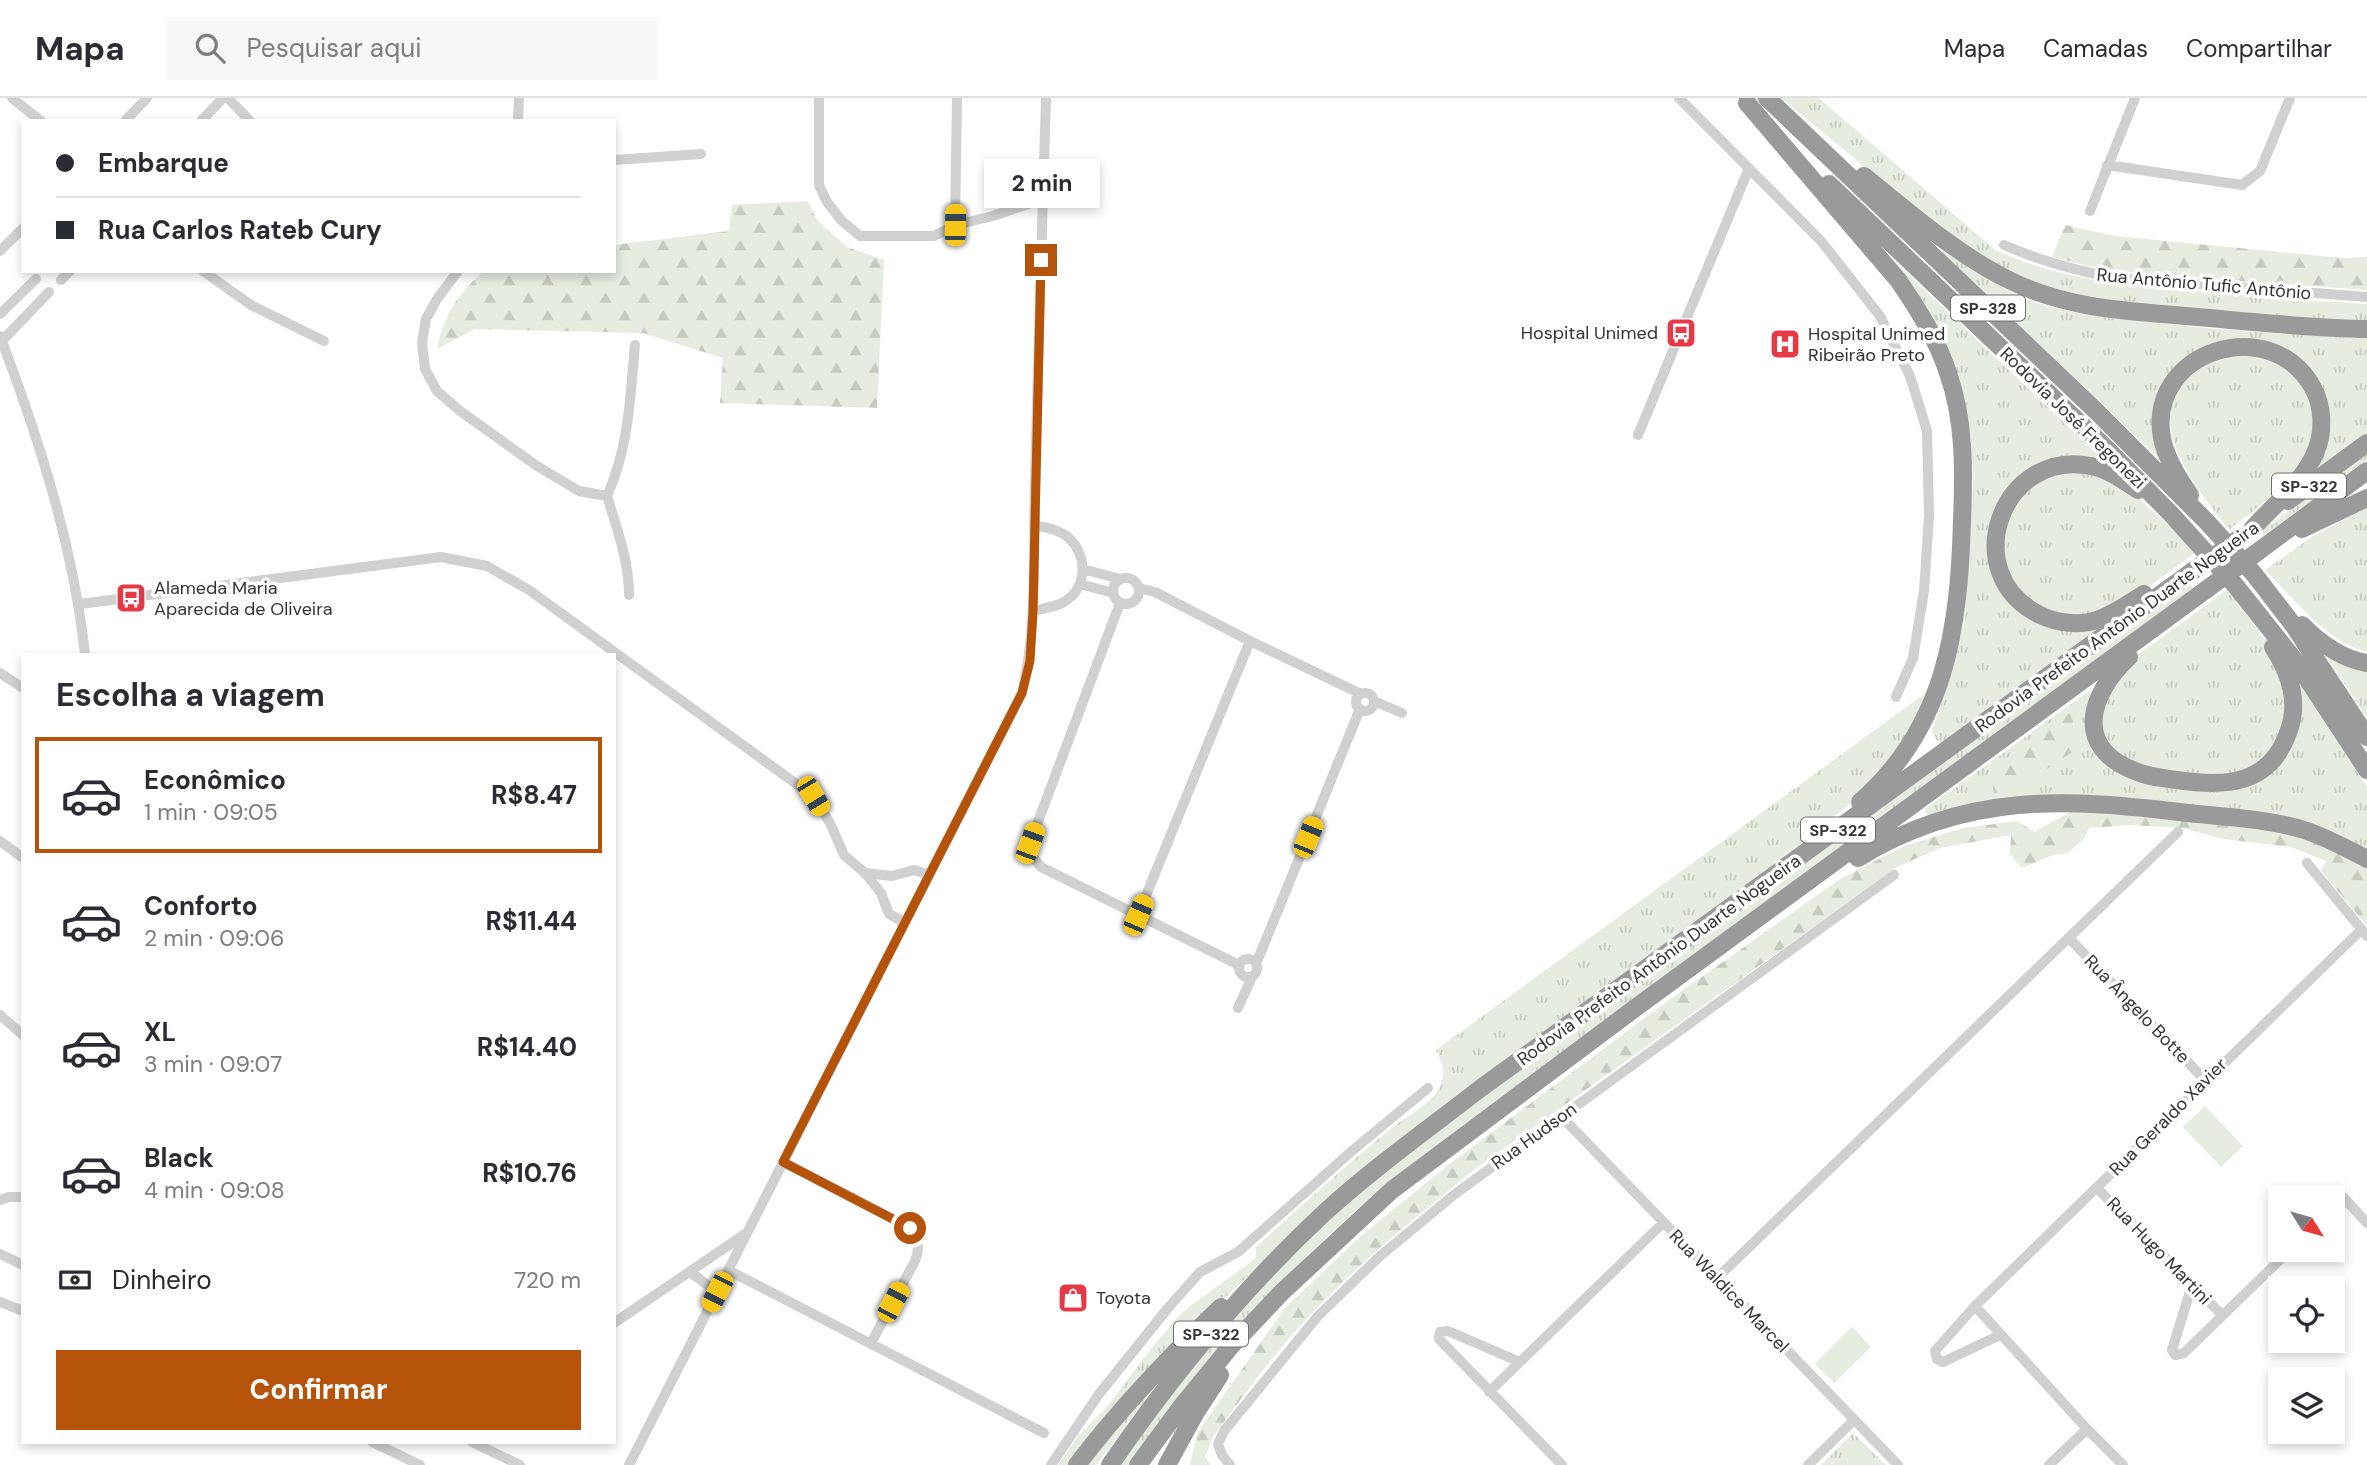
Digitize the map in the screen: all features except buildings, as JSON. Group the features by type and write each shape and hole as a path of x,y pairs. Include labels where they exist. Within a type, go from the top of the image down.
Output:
{"highway":[{"path":"1767,98 1946,240 1991,271 2038,293 2061,301 2115,310 2306,327 2367,329"},
{"name":"Rodovia José Fregonezi","path":"1767,98 2096,411 2207,522 2255,559 2294,626 2367,737"},
{"path":"1744,100 1898,280 1927,325 1949,375 1956,403 1961,430 1964,488 1958,602 1953,634 1938,688 1927,715 1912,742 1880,784 1748,896"},
{"name":"Rodovia José Fregonezi","path":"1744,100 2107,449 2172,515 2235,585 2297,663 2367,770"},
{"path":"2207,522 2167,454 2161,431 2164,407 2176,380 2194,362 2230,347 2258,348 2284,358 2304,374 2317,396 2321,423 2319,441 2308,467 2245,534"},
{"name":"Rodovia Prefeito Antônio Duarte Nogueira","path":"1110,1465 1168,1386 1271,1266 1325,1213 1426,1129 2367,443"},
{"path":"2172,515 2106,471 2084,465 2055,466 2027,480 2006,504 1996,530 1995,550 1999,569 2008,587 2025,606 2049,619 2076,623 2096,620 2164,582 2194,570"},
{"name":"Rodovia Prefeito Antônio Duarte Nogueira","path":"1138,1465 1189,1396 1281,1293 1392,1191 1638,1006 2207,589 2255,559 2367,471"},
{"path":"2367,498 2255,559 2302,625 2325,645 2347,658 2367,663"},
{"path":"2186,605 2108,679 2095,702 2094,728 2107,753 2119,764 2135,772 2205,784 2236,782 2260,770 2280,751 2290,727 2293,690 2286,670 2235,585"},
{"path":"1765,914 1886,841 1910,831 1956,815 2030,804 2090,802 2277,824 2329,839 2367,859"},
{"path":"1077,1465 1178,1348 1256,1272 1325,1213"},
{"path":"1167,1465 1223,1370 1281,1293"}],"street":[{"path":"12,98 38,119"},
{"path":"127,119 147,98"},
{"path":"203,119 223,98"},
{"path":"228,98 248,119"},
{"path":"518,119 519,98"},
{"path":"819,98 819,185 827,202 841,220 860,236 934,236 955,225 993,216 1043,199"},
{"path":"955,225 957,98"},
{"path":"629,1465 1022,693 1030,661 1033,611 1046,98"},
{"path":"1679,98 1821,241 1880,316 1910,376 1927,431 1929,516 1924,591 1913,658 1896,698"},
{"path":"2090,211 2135,98"},
{"path":"2107,165 2242,185 2260,171 2290,98"},
{"path":"616,160 701,154"},
{"path":"1638,435 1749,168"},
{"path":"0,251 21,230"},
{"name":"Rua Antônio Tufic Antônio","path":"2004,245 2056,265 2109,276 2169,283 2367,297"},
{"path":"61,280 68,273"},
{"path":"206,273 251,305 324,341"},
{"path":"456,273 426,319 422,343 425,369 437,391 460,411 537,466 579,491 607,496"},
{"path":"0,314 36,279"},
{"path":"49,292 1,339 53,488 80,604 85,653"},
{"path":"629,595 629,577 607,496 618,471 626,441 635,345"},
{"path":"1033,611 1061,603 1080,584 1083,569 1078,552 1069,538 1056,530 1034,525"},
{"path":"80,604 440,557 486,566 528,590 615,653"},
{"path":"1083,569 1120,579 1132,579 1139,589 1138,597 1132,602 1120,603"},
{"path":"1113,593 1114,585 1120,579"},
{"path":"1080,584 1113,593 1120,603"},
{"path":"1139,589 1155,592 1361,694 1370,694 1374,701 1402,713"},
{"path":"1120,603 1030,843 1031,855 1041,867 1240,965"},
{"path":"1138,915 1250,641"},
{"path":"616,654 813,796 830,823 844,855 865,873 881,893 888,914 904,922"},
{"path":"0,673 21,687"},
{"path":"1238,1008 1257,970 1256,964 1360,709 1356,701 1361,694"},
{"path":"1360,709 1368,710 1373,707 1374,701"},
{"path":"1716,1279 2178,832"},
{"path":"0,841 21,857"},
{"path":"2307,863 2364,933"},
{"path":"865,873 892,876 915,870 929,875"},
{"name":"Rua Hudson","path":"1230,1465 1218,1444 1224,1431 1318,1316 1379,1257 1455,1194 1894,875"},
{"path":"881,893 892,876"},
{"name":"Rua Geraldo Xavier","path":"2000,1335 1943,1362 1937,1359 1935,1351 1975,1306 2205,1080 2364,933"},
{"name":"Rua Ângelo Botte","path":"2068,938 2205,1080"},
{"path":"1252,976 1241,974 1240,965 1243,960 1249,959 1256,964"},
{"path":"0,1015 21,1033"},
{"path":"1051,1465 1099,1394 1200,1272 1238,1252 1428,1088"},
{"name":"Rua Waldice Marcel","path":"1561,1116 1898,1465"},
{"path":"783,1162 905,1225 916,1237 917,1255 871,1343"},
{"name":"Rua Hugo Martini","path":"2096,1188 2222,1315"},
{"path":"0,1200 21,1197"},
{"path":"2345,1199 2367,1223"},
{"path":"1489,1392 1663,1223"},
{"path":"616,1322 747,1233"},
{"path":"0,1254 21,1264"},
{"name":"Rua Hugo Martini","path":"2192,1285 2172,1350 2175,1355 2184,1353 2277,1262"},
{"path":"728,1270 1044,1433"},
{"path":"690,1272 717,1292"},
{"path":"0,1302 21,1310"},
{"path":"1975,1306 2123,1465"},
{"path":"1520,1362 1448,1331 1440,1332 1439,1339 1562,1465"},
{"path":"1808,1465 1854,1420"},
{"path":"2049,1465 2087,1429"},
{"path":"376,1444 420,1465"},
{"path":"490,1446 519,1465"}],"green space":[{"path":"1781,98 1819,98 1994,249 2018,259 2066,274 2115,283 2367,304 2367,327 2121,307 2029,286 1934,224"},
{"path":"808,201 817,220 847,247 884,260 877,408 720,403 723,358 643,333 475,329 437,349 453,306 482,273 616,273 616,245 729,231 732,205"},
{"path":"2065,225 2115,236 2343,258 2367,257 2367,290 2101,269 2052,257"},
{"path":"1942,248 2017,294 2066,311 2221,329 2367,337 2367,433 2314,473 2325,440 2304,365 2234,341 2206,346 2182,363 2169,382 2161,460 1942,253"},
{"path":"1888,255 2117,473 2050,463 1989,531 2013,605 2098,628 2097,633 1944,744 1937,741 1932,731 1952,672 1965,620 1973,478 1971,440 1963,394"},
{"path":"2228,357 2262,358 2280,365 2292,374 2307,398 2313,426 2306,455 2292,477 2229,530 2188,472 2177,451 2171,430 2171,409 2180,389 2201,368"},
{"path":"2367,451 2367,460 2263,536 2260,532"},
{"path":"2097,472 2130,491 2198,551 2140,593 2096,616 2050,613 2020,595 2001,559 2013,500 2042,475"},
{"path":"2367,508 2367,652 2324,629 2265,570 2313,536"},
{"path":"2190,584 2193,588 1375,1194 1307,1256 1243,1322 1183,1392 1128,1465 1116,1465 1231,1318 1331,1216 1403,1154"},
{"path":"2228,589 2269,646 2289,700 2281,734 2263,759 2235,773 2215,776 2142,768 2110,749 2102,734 2099,710 2127,663"},
{"path":"2323,651 2346,665 2367,672 2367,718"},
{"path":"2294,674 2367,787 2367,853 2178,808 1930,816 1925,812 1925,809 2092,689 2088,722 2102,753 2203,788 2283,754"},
{"path":"1934,687 1922,716 1864,793 1771,866 1388,1148 1206,1315 1072,1465 1058,1465 1078,1436 1106,1408 1177,1318 1247,1265 1256,1257 1256,1247 1290,1216 1375,1141 1434,1095 1441,1085 1443,1074 1436,1050"},
{"path":"2071,712 2078,748 2011,794 1994,795 1991,770"},
{"path":"2072,811 2275,827 2367,864 2367,926 2321,871 2326,861 2291,847 2224,839 2182,828 2130,825 2089,828 2084,839 2068,853 2053,855 2022,868 2010,854 2011,835 1940,848 1897,867 1471,1172 1406,1226 1322,1302 1256,1378 1213,1437 1205,1457 1211,1465 1190,1465 1198,1432 1285,1308 1363,1234 1447,1166 1662,1005 1840,879 1904,846 1963,828 2017,821 2034,832"},
{"path":"2205,1106 2243,1146 2221,1167 2183,1127"},
{"path":"1852,1327 1871,1347 1834,1383 1815,1364"},
{"path":"1174,1362 1096,1465 1085,1465"},
{"path":"1853,1433 1886,1465 1821,1465"}],"place":[{"name":"Hospital Unimed","path":"1681,333"},
{"name":"Hospital Unimed Ribeirão Preto","path":"1785,344"},
{"name":"Alameda Maria Aparecida de Oliveira","path":"131,598"},
{"name":"Toyota","path":"1073,1298"}],"route":[{"path":"910,1228 783,1162 1022,693 1030,661 1033,611 1041,260"}]}
